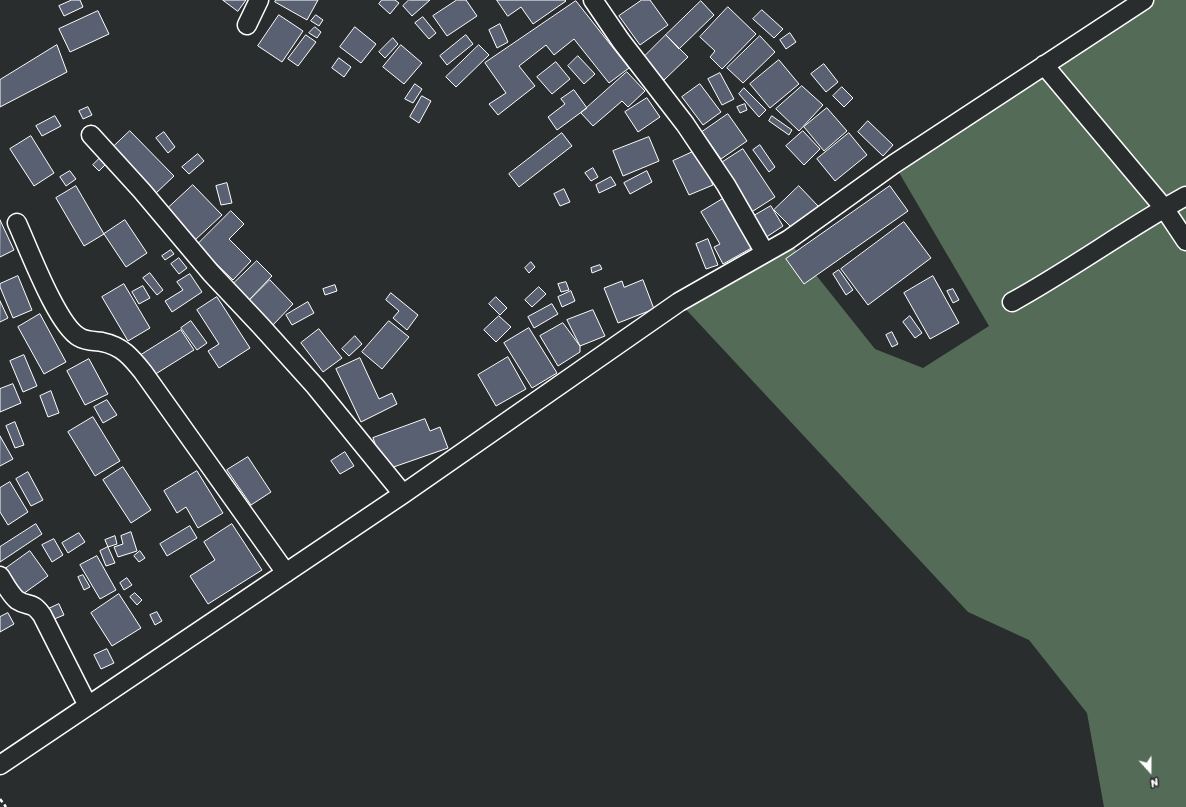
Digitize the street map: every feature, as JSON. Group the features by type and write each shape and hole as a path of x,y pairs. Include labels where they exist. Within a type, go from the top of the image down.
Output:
{"street":[{"path":"247,25 259,0"},
{"path":"593,0 621,41 685,124 726,185 765,253"},
{"path":"0,765 403,494 679,302 788,240 894,164 1144,0"},
{"path":"1044,65 1164,208 1186,241"},
{"path":"91,135 142,191 211,273 260,324 315,386 403,494"},
{"path":"1012,302 1041,286 1164,208 1186,196"},
{"path":"18,222 52,301 65,324 78,337 113,345 120,348 131,357 286,573"},
{"path":"0,576 12,595 18,600 36,607 42,615 88,706"}],"path":[{"path":"0,799 6,807"}],"green space":[{"path":"1144,0 1186,0 1186,807 1104,807 1087,713 1029,640 968,612 679,302 788,240 875,349 923,368 989,326 894,164"}],"building":[{"path":"72,0 80,0 83,7 64,16 59,6"},
{"path":"223,0 246,0 238,11"},
{"path":"276,0 318,0 307,20 275,2"},
{"path":"382,0 395,0 399,3 390,14 379,4"},
{"path":"409,0 430,0 412,16 403,6"},
{"path":"457,0 466,0 477,16 447,36 433,16"},
{"path":"497,0 566,1 533,24 521,7 508,16"},
{"path":"642,0 650,0 668,25 640,45 619,16"},
{"path":"576,1 629,68 609,83 574,39 554,55 546,45 519,66 535,86 498,115 489,104 506,93 485,63"},
{"path":"701,1 714,15 679,49 666,35"},
{"path":"728,7 756,34 722,69 710,57 715,51 700,37"},
{"path":"762,10 783,29 774,38 753,19"},
{"path":"98,11 109,34 70,52 59,29"},
{"path":"279,15 303,31 282,62 258,46"},
{"path":"316,15 323,20 319,26 311,21"},
{"path":"423,17 436,33 429,39 415,23"},
{"path":"500,24 508,42 497,48 489,30"},
{"path":"315,27 321,32 317,38 309,33"},
{"path":"355,27 376,44 361,63 340,47"},
{"path":"790,33 796,42 786,49 780,40"},
{"path":"306,35 316,42 298,66 288,59"},
{"path":"466,35 473,44 447,65 440,56"},
{"path":"666,35 688,57 664,80 643,58"},
{"path":"760,36 775,52 743,83 727,68"},
{"path":"393,38 398,44 385,58 379,52"},
{"path":"57,45 67,72 0,107 0,80"},
{"path":"401,45 422,63 404,84 383,67"},
{"path":"479,45 489,55 456,87 446,77"},
{"path":"578,56 595,74 584,84 568,66"},
{"path":"339,58 351,67 344,77 332,68"},
{"path":"779,60 799,84 770,108 750,84"},
{"path":"556,62 570,79 552,94 537,77"},
{"path":"824,64 838,82 826,92 811,74"},
{"path":"627,72 645,91 628,107 622,101 593,126 581,113"},
{"path":"720,73 734,99 722,105 708,79"},
{"path":"415,84 422,89 413,103 405,99"},
{"path":"700,84 721,112 703,125 682,97"},
{"path":"802,86 823,105 799,131 776,109"},
{"path":"842,87 853,98 844,107 833,96"},
{"path":"744,88 766,110 759,117 739,94"},
{"path":"574,90 587,108 557,130 548,117 565,104 561,99"},
{"path":"422,96 431,101 419,123 410,117"},
{"path":"647,98 660,117 638,132 625,112"},
{"path":"745,104 747,110 740,113 737,107"},
{"path":"88,107 92,115 83,119 79,111"},
{"path":"827,108 847,131 824,151 804,127"},
{"path":"728,114 747,141 721,159 702,132"},
{"path":"55,116 61,126 42,136 36,126"},
{"path":"772,116 792,130 789,135 769,121"},
{"path":"868,121 893,145 883,156 858,132"},
{"path":"130,131 174,176 154,195 110,150"},
{"path":"803,131 820,149 804,165 786,146"},
{"path":"164,132 175,147 168,153 156,138"},
{"path":"562,133 572,146 519,187 509,174"},
{"path":"849,133 867,155 835,181 817,159"},
{"path":"31,136 54,173 34,186 10,149"},
{"path":"649,137 659,161 623,176 613,151"},
{"path":"760,145 775,167 769,172 753,150"},
{"path":"743,149 775,197 750,213 718,165"},
{"path":"697,150 713,185 689,195 673,161"},
{"path":"198,154 204,161 189,174 182,167"},
{"path":"101,157 107,163 99,171 93,165"},
{"path":"593,168 598,177 591,181 585,173"},
{"path":"70,171 76,179 66,186 60,177"},
{"path":"647,171 652,182 630,194 624,183"},
{"path":"611,177 616,185 599,193 596,185"},
{"path":"227,183 232,203 221,205 216,186"},
{"path":"193,185 222,215 195,240 166,210"},
{"path":"76,186 104,234 84,246 56,198"},
{"path":"799,186 818,206 794,230 774,210"},
{"path":"890,186 908,211 804,284 786,259"},
{"path":"564,189 570,202 560,206 554,194"},
{"path":"726,197 755,246 723,264 714,247 720,244 701,212"},
{"path":"771,206 783,226 765,238 752,217"},
{"path":"231,211 244,224 229,239 251,261 233,280 197,245"},
{"path":"0,220 14,250 0,257"},
{"path":"125,220 147,253 126,267 104,234"},
{"path":"904,222 931,258 868,305 841,269"},
{"path":"708,239 718,265 706,269 696,244"},
{"path":"171,250 174,254 165,260 162,256"},
{"path":"179,258 187,268 179,274 171,264"},
{"path":"257,261 272,276 248,301 232,285"},
{"path":"531,262 535,267 529,273 525,268"},
{"path":"600,265 602,269 592,273 591,268"},
{"path":"839,270 853,290 846,295 833,274"},
{"path":"150,273 163,290 157,295 143,278"},
{"path":"190,274 202,292 172,312 165,301 183,290 177,282"},
{"path":"18,276 32,310 13,318 0,284"},
{"path":"933,276 959,323 930,339 904,293"},
{"path":"270,280 293,304 272,326 248,302"},
{"path":"643,280 654,309 618,323 604,288 622,281 624,287"},
{"path":"566,282 569,290 561,292 558,284"},
{"path":"124,284 150,328 128,341 102,297"},
{"path":"335,285 337,291 325,295 323,289"},
{"path":"143,286 150,298 139,304 132,292"},
{"path":"539,287 546,294 532,307 525,300"},
{"path":"953,289 959,300 953,303 947,291"},
{"path":"571,291 575,301 562,307 558,297"},
{"path":"391,293 418,315 407,330 393,318 399,311 386,300"},
{"path":"217,297 250,348 219,368 208,351 219,344 197,310"},
{"path":"496,297 507,308 500,315 489,304"},
{"path":"0,301 8,318 0,322"},
{"path":"308,302 314,313 292,325 286,315"},
{"path":"552,304 558,314 534,328 528,317"},
{"path":"593,310 605,336 580,346 567,320"},
{"path":"40,314 66,362 44,374 18,327"},
{"path":"499,316 511,327 496,342 484,330"},
{"path":"910,316 922,333 915,338 903,322"},
{"path":"191,321 207,343 197,350 181,328"},
{"path":"389,321 409,337 382,369 362,352"},
{"path":"563,323 580,346 580,352 558,366 540,336"},
{"path":"529,328 557,373 532,388 504,343"},
{"path":"319,329 342,358 323,372 301,343"},
{"path":"181,330 194,350 154,375 141,355"},
{"path":"892,332 898,344 892,347 886,335"},
{"path":"355,336 362,344 349,356 342,349"},
{"path":"24,355 37,386 23,392 10,361"},
{"path":"508,357 526,389 496,406 478,375"},
{"path":"360,358 379,399 392,393 397,404 361,422 336,369"},
{"path":"89,359 108,394 85,405 67,371"},
{"path":"13,384 21,403 0,412 0,389"},
{"path":"51,391 59,413 48,417 40,396"},
{"path":"107,400 117,415 103,423 94,407"},
{"path":"93,417 120,461 95,476 68,432"},
{"path":"425,419 430,431 440,427 448,448 385,470 373,438"},
{"path":"15,422 24,445 15,448 6,426"},
{"path":"0,436 13,459 0,466"},
{"path":"345,452 354,466 340,474 331,461"},
{"path":"248,457 271,492 251,505 227,470"},
{"path":"123,467 151,510 131,523 103,480"},
{"path":"197,471 223,513 198,528 186,507 177,513 164,491"},
{"path":"28,472 43,500 31,506 16,479"},
{"path":"10,482 28,512 8,525 0,512 0,488"},
{"path":"36,524 42,534 0,562 0,547"},
{"path":"232,524 262,570 208,604 190,576 215,560 204,542"},
{"path":"190,526 197,538 167,556 160,544"},
{"path":"131,532 137,551 118,557 114,547 123,544 121,536"},
{"path":"79,533 85,542 68,553 62,543"},
{"path":"115,536 117,544 108,547 105,540"},
{"path":"54,539 63,555 52,562 42,545"},
{"path":"108,547 115,563 106,566 100,551"},
{"path":"30,551 48,576 23,594 5,569"},
{"path":"140,551 145,558 139,562 134,556"},
{"path":"97,556 116,590 100,599 80,565"},
{"path":"83,575 90,587 84,590 78,577"},
{"path":"127,578 132,585 124,590 120,583"},
{"path":"135,593 142,600 137,605 130,597"},
{"path":"119,594 141,628 112,646 91,613"},
{"path":"59,604 64,615 47,622 42,612"},
{"path":"157,612 162,621 155,625 150,615"},
{"path":"8,613 14,624 0,632 0,617"},
{"path":"107,649 114,663 101,669 94,655"}]}
